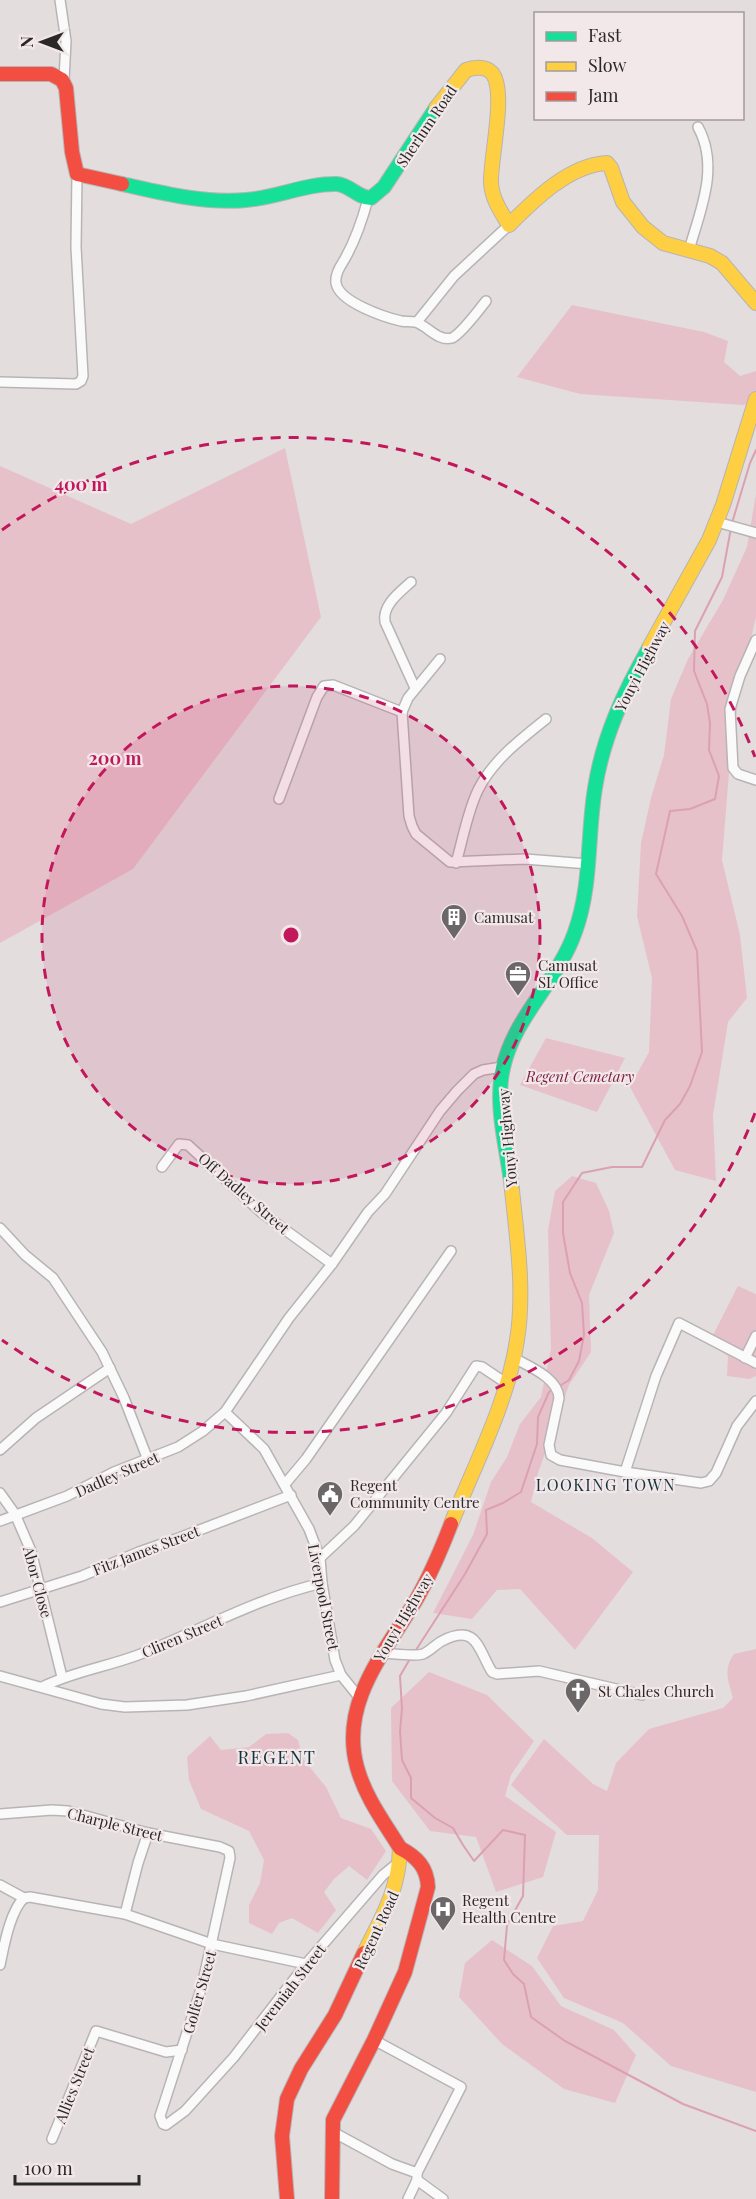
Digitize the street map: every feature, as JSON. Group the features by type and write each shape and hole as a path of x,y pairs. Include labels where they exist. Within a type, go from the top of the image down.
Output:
{"main road":[{"name":"Sherlum Road","path":"368,198 375,197 386,184 442,99 463,73 474,68 487,69 493,72 495,78 498,111 490,183 496,204 510,225"},
{"path":"0,74 51,74 58,75 64,80 72,152 77,174 166,192 231,201 251,200 339,184 368,198"},
{"path":"510,225 538,196 586,167 601,162 607,163 623,201 643,227 663,243 710,256 722,262 756,303"},
{"name":"Youyi Highway","path":"400,1855 367,1794 356,1766 352,1737 358,1696 435,1564 514,1358 519,1329 520,1293 511,1174 501,1096 502,1067 511,1044 565,957 574,936 586,891 594,791 607,738 630,683 722,523 756,399"},
{"path":"332,2199 333,2120 374,2040 405,1972 428,1887 428,1873 413,1854 400,1855"},
{"name":"Regent Road","path":"287,2199 282,2128 287,2097 303,2064 342,2003 368,1945 390,1905 397,1887 400,1855"}],"street":[{"path":"60,0 66,41 64,80"},
{"path":"689,250 706,189 709,165 705,140 699,127"},
{"path":"0,382 76,384 83,376 76,247 77,174"},
{"path":"368,198 360,228 338,271 335,281 338,290 363,308 402,321 417,322 440,337 450,339 486,301"},
{"path":"417,322 454,276 510,225"},
{"path":"722,523 756,533"},
{"path":"411,582 386,608 383,615 416,688"},
{"path":"756,640 732,696 729,720 733,768 738,774 756,780"},
{"path":"440,659 416,688 402,712 412,826 416,834 444,859 456,863 525,859 589,864"},
{"path":"279,799 317,698 324,686 333,686 402,712"},
{"path":"456,863 471,810 487,776 507,751 546,719"},
{"name":"Dadley Street","path":"0,1521 67,1496 114,1472 148,1460 189,1440 225,1412 289,1318 332,1264 368,1212 385,1194 427,1128 457,1090 474,1074 502,1067"},
{"name":"Off Dadley Street","path":"162,1167 178,1144 188,1145 262,1213 332,1264"},
{"path":"0,1228 25,1255 48,1271 111,1368 148,1460"},
{"path":"285,1484 306,1459 451,1251"},
{"path":"625,1472 656,1376 679,1323 756,1363"},
{"path":"745,1358 756,1336"},
{"path":"514,1358 543,1375 558,1390 559,1398 549,1445 551,1455 560,1460 625,1472 701,1482 710,1481 716,1473 737,1426 756,1401"},
{"path":"320,1558 361,1518 446,1413 474,1368 479,1366 506,1383"},
{"path":"0,1450 36,1418 111,1368"},
{"name":"Liverpool Street","path":"225,1412 264,1449 309,1528 320,1558 322,1583 336,1660 341,1675 358,1696"},
{"name":"Abor Close","path":"0,1493 15,1514 31,1551 62,1677"},
{"name":"Fitz James Street","path":"0,1602 82,1576 291,1495"},
{"name":"Cliren Street","path":"42,1687 62,1677 129,1658 261,1602 322,1583"},
{"path":"381,1653 422,1655 444,1640 466,1635 478,1643 492,1671 497,1674 539,1671 642,1695"},
{"path":"0,1676 111,1706 155,1706 246,1696 341,1675"},
{"name":"Charple Street","path":"0,1814 68,1811 148,1833 220,1846 229,1851"},
{"path":"125,1914 148,1833"},
{"name":"Golfer Street","path":"170,2124 163,2124 160,2116 202,1986 230,1858 229,1851"},
{"name":"Jeremiah Street","path":"170,2124 185,2111 234,2057 306,1964 400,1855"},
{"path":"0,1885 24,1898 38,1898 125,1914 212,1944 306,1964"},
{"path":"0,1965 3,1938 17,1907 24,1898"},
{"name":"Allies Street","path":"52,2139 96,2031 166,2052 182,2050"},
{"path":"374,2040 460,2087 408,2199"},
{"path":"333,2132 417,2177 443,2199"}],"green space":[{"path":"572,305 704,332 728,341 724,362 740,376 756,371 756,402 743,405 580,394 517,377"},
{"path":"285,448 321,617 133,869 0,943 0,466 131,524"},
{"path":"756,494 756,617 742,676 731,748 722,860 740,935 747,998 728,1022 713,1115 716,1181 675,1170 630,1087 649,1052 652,978 637,916 641,843 664,755 671,699 688,659 723,600 747,547"},
{"name":"Regent Cemetary","path":"546,1038 625,1058 597,1112 520,1085"},
{"path":"572,1176 596,1183 609,1211 614,1233 589,1295 591,1352 569,1385 538,1473 531,1502 592,1538 633,1572 575,1650 520,1589 497,1590 472,1619 433,1613 473,1535 491,1482 507,1457 520,1424 541,1397 551,1349 548,1230 555,1191"},
{"path":"738,1286 756,1294 756,1376 749,1379 727,1376 728,1356 709,1343"},
{"path":"756,1649 756,2092 671,2066 623,2023 564,1998 537,1958 553,1926 583,1921 598,1890 599,1835 567,1835 511,1785 544,1739 593,1784 607,1791 616,1763 649,1729 723,1708 733,1698 728,1665 734,1654"},
{"path":"429,1672 487,1695 534,1741 511,1775 505,1796 556,1832 543,1877 496,1892 476,1837 430,1831 392,1781 391,1708"},
{"path":"288,1733 298,1740 303,1759 326,1787 341,1818 371,1829 386,1851 367,1880 349,1866 334,1879 324,1892 336,1910 318,1933 292,1918 279,1923 272,1934 249,1923 249,1905 260,1883 264,1860 249,1831 201,1809 189,1780 187,1757 210,1736 221,1750 249,1747 266,1734"},
{"path":"492,1940 532,1966 561,2006 614,2030 636,2055 615,2103 564,2089 502,2044 459,1997 465,1963"}],"waterway":[{"path":"732,523 756,450"},
{"path":"558,1387 569,1380 579,1361 584,1335 582,1303 570,1273 563,1233 563,1202 582,1173 612,1167 642,1167 665,1120 680,1104 690,1086 702,1052 697,951 682,916 656,874 670,811 690,809 715,799 719,776 709,750 710,723 707,704 694,671 695,631 722,577 731,528"},
{"path":"414,1653 465,1574 487,1534 486,1510 521,1492 537,1444 538,1417 549,1392 553,1389"},
{"path":"411,1657 400,1676 402,1760 411,1778 411,1798 435,1818 453,1828 474,1861 503,1830 525,1835 523,1896 507,1925 504,1960 513,1974 524,1984 531,2017 565,2041 683,2104 756,2131"}],"traffic: fast":[{"path":"122,184 184,197 231,201 257,199 315,186 337,184 371,198 384,187 436,108"},
{"path":"512,1190 501,1113 503,1068 516,1032 558,967 575,932 584,896 595,788 603,751 623,698 649,648"}],"traffic: slow":[{"path":"436,108 466,70 480,68 492,73 496,82 498,109 491,183 495,200 509,225 553,185 579,170 607,163 611,168 623,202 643,227 663,243 710,256 722,263 756,303"},
{"path":"649,648 709,540 723,505 756,399"},
{"path":"451,1524 489,1434 513,1363 519,1321 520,1284 512,1190"},
{"path":"364,1953 393,1890 400,1848"}],"traffic: jam":[{"path":"0,74 51,74 62,80 66,88 72,152 77,174 122,184"},
{"path":"400,1848 360,1778 353,1743 354,1721 368,1678 421,1591 451,1524"},
{"path":"332,2199 333,2120 374,2040 405,1972 428,1887 426,1874 420,1863 400,1848"},
{"path":"287,2199 282,2136 287,2099 301,2069 335,2015 364,1953"}],"place":[{"name":"Camusat","path":"454,940"},
{"name":"Camusat SL Office","path":"518,997"},
{"name":"Regent Community Centre","path":"330,1517"},
{"name":"St Chales Church","path":"578,1714"},
{"name":"Regent Health Centre","path":"443,1932"}],"district":[{"name":"LOOKING TOWN","path":"606,1484"},
{"name":"REGENT","path":"277,1757"}]}
